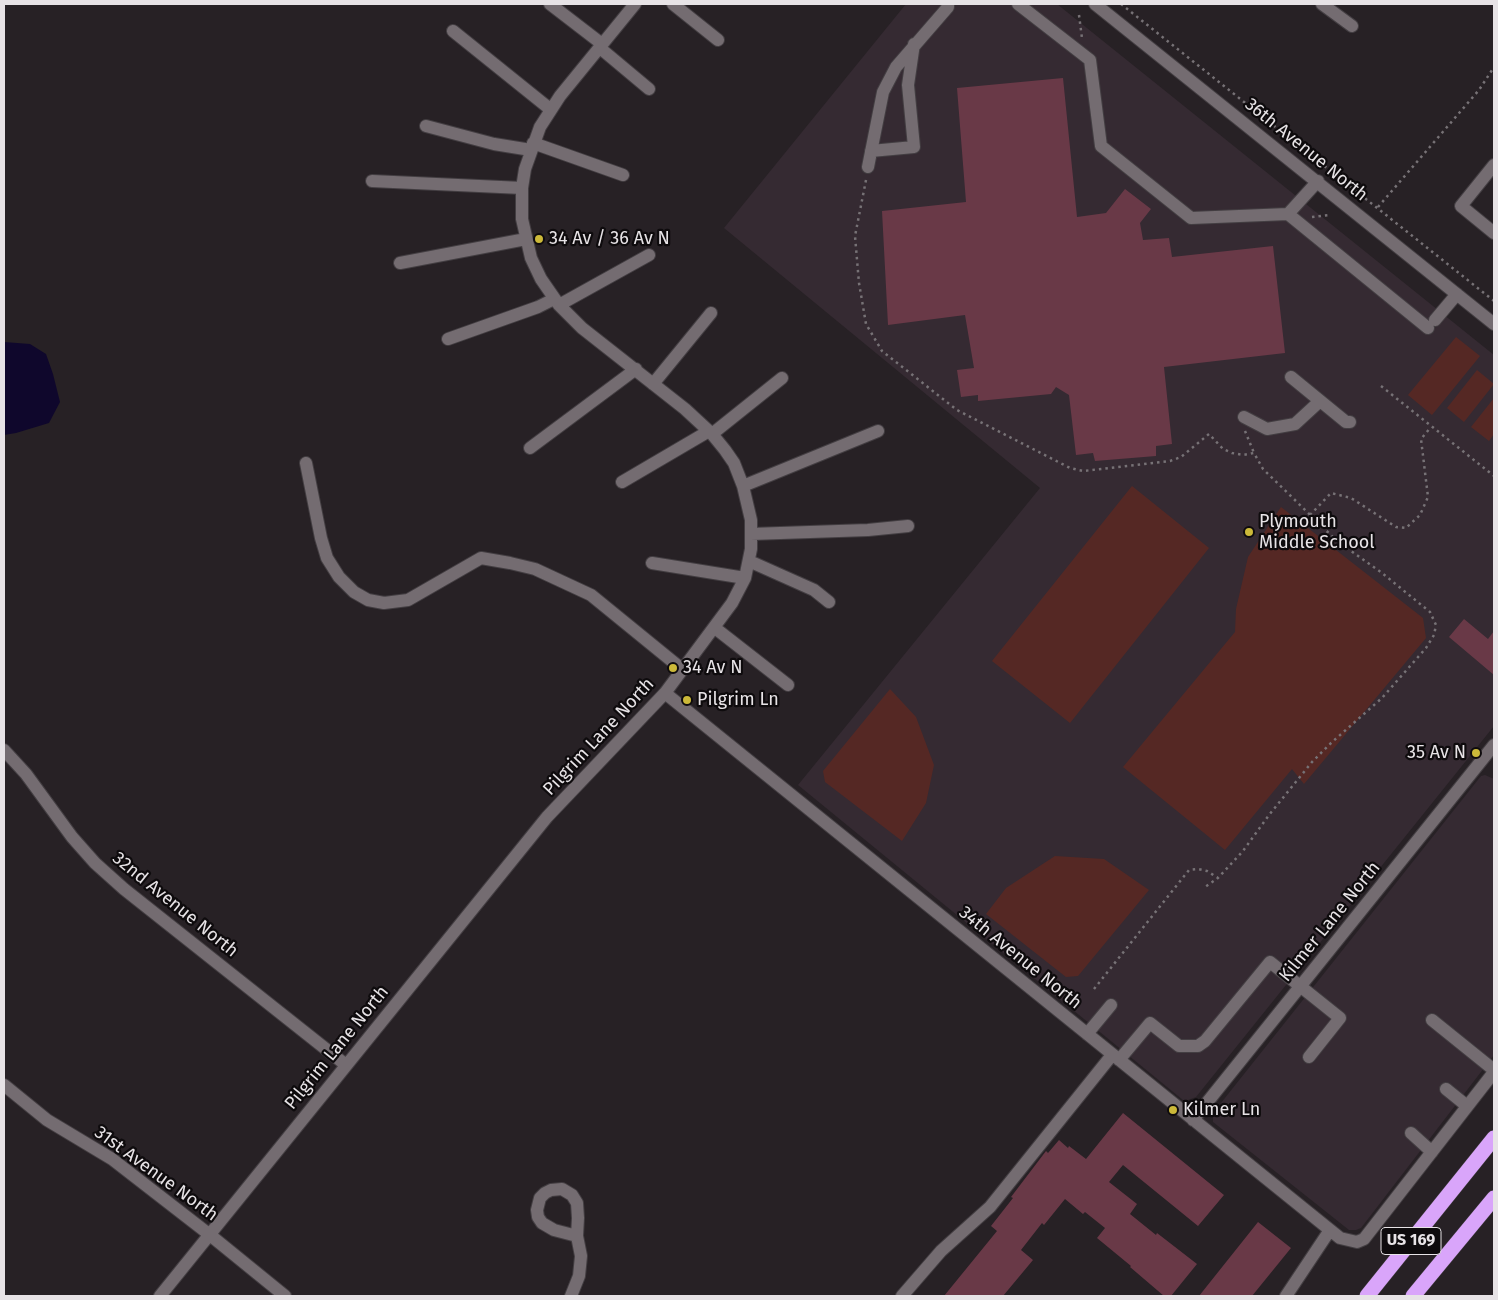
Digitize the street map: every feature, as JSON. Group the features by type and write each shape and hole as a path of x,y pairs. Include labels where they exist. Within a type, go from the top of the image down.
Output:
{"highway":[{"path":"1455,1187 1494,1130"},
{"name":"US 169","path":"1367,1296 1494,1138"},
{"name":"US 169","path":"1413,1296 1494,1198"},
{"path":"1426,1281 1494,1212"}],"street":[{"path":"550,4 649,89"},
{"name":"Pilgrim Lane North","path":"160,1296 547,817 665,692 683,670 732,604 745,578 751,549 751,520 743,486 734,463 710,432 582,328 557,302 541,280 531,258 522,219 522,188 525,169 540,127 550,109 636,4"},
{"path":"673,4 718,40"},
{"path":"868,167 883,92 896,67 948,7 948,4"},
{"path":"1018,4 1090,60 1102,146 1191,218 1291,217 1398,304 1431,324 1456,294"},
{"name":"36th Avenue North","path":"1095,4 1494,324"},
{"path":"1322,4 1352,26"},
{"path":"453,31 550,109"},
{"path":"872,151 914,147 908,85 914,44"},
{"path":"426,126 494,144 532,146 624,175"},
{"path":"1492,171 1462,206 1494,233"},
{"path":"372,181 522,188"},
{"path":"1291,217 1318,181"},
{"path":"400,264 526,239"},
{"path":"448,339 557,302 649,255"},
{"path":"653,384 711,313"},
{"path":"530,448 636,370"},
{"path":"1291,377 1346,422 1350,422"},
{"path":"622,482 710,432 782,378"},
{"path":"1244,417 1266,429 1295,424 1320,401"},
{"path":"743,486 878,430"},
{"path":"306,463 321,538 327,558 339,577 354,592 368,600 384,603 408,600 481,558 510,563 535,569 591,594 683,670"},
{"path":"751,534 868,530 908,526"},
{"path":"749,561 814,590 829,602"},
{"path":"652,563 745,578"},
{"path":"715,628 788,685"},
{"name":"34th Avenue North","path":"665,692 1340,1238 1357,1242 1364,1238 1432,1152"},
{"name":"Kilmer Lane North","path":"1193,1120 1301,986 1490,760 1494,745"},
{"name":"32nd Avenue North","path":"4,750 26,774 72,837 95,863 124,889 346,1065"},
{"path":"902,1296 941,1251 990,1207 1116,1058 1150,1023 1179,1046 1198,1046 1205,1041 1270,962 1340,1018 1309,1057"},
{"path":"1087,1034 1111,1005"},
{"path":"1411,1133 1432,1152 1494,1071 1432,1020"},
{"name":"31st Avenue North","path":"4,1085 47,1120 112,1158 285,1296"},
{"path":"1446,1089 1467,1106"},
{"path":"1286,1296 1330,1230"},
{"path":"571,1296 579,1276 581,1256 577,1236"}],"path":[{"path":"1121,4 1494,302"},
{"path":"1079,15 1083,54"},
{"path":"1367,222 1377,207 1479,90 1494,67"},
{"path":"868,167 855,236 859,283 866,324 882,351 957,410 1070,468 1083,471 1170,461 1181,457 1209,434 1223,448 1232,453 1243,455 1254,453"},
{"path":"1291,217 1329,215"},
{"path":"1381,386 1494,476"},
{"path":"1205,887 1218,878 1243,851 1269,815 1312,762 1331,742 1382,698 1399,680 1426,648 1434,635 1436,625 1430,612 1382,573 1337,541 1263,470 1245,433 1244,417"},
{"path":"1310,515 1331,493 1351,498 1396,527 1406,528 1420,515 1428,497 1421,439 1431,427"},
{"path":"1094,989 1189,870 1198,868 1218,878"}],"shaded area":[{"name":"Plymouth Middle School","path":"906,4 1057,4 1494,355 1494,726 1196,1097 1188,1100 1183,1100 798,785 1040,488 724,228"},
{"path":"1456,337 1480,356 1432,415 1408,395"},
{"path":"4,342 30,344 46,354 60,402 49,423 4,435"},
{"path":"1477,370 1494,384 1464,422 1447,408"},
{"path":"1494,398 1494,434 1489,441 1471,427"},
{"path":"1132,486 1209,548 1070,723 992,661"},
{"path":"1281,507 1423,618 1426,638 1304,784 1292,769 1225,850 1123,767 1235,632 1236,609 1248,557"},
{"path":"890,689 916,717 934,765 926,803 902,841 825,782 823,771"},
{"path":"1485,775 1494,779 1494,1055 1361,1228 1349,1230 1213,1122 1213,1113 1481,776"},
{"path":"1055,856 1104,859 1149,890 1078,976 1066,977 986,914 1006,888"}],"building":[{"path":"1063,78 1077,217 1106,213 1125,189 1151,209 1140,223 1143,240 1169,238 1172,257 1273,246 1285,353 1164,367 1172,444 1156,446 1156,456 1095,461 1093,453 1076,455 1069,395 1056,387 1051,394 978,401 978,395 961,397 957,370 974,368 965,315 888,325 882,211 966,202 957,88"},
{"path":"1464,619 1488,639 1494,631 1494,675 1449,637"},
{"path":"1123,1113 1224,1195 1198,1226 1123,1165 1109,1182 1137,1204 1130,1214 1197,1264 1171,1296 1164,1296 1097,1238 1105,1228 1085,1212 1083,1214 1065,1199 1044,1225 1042,1223 1021,1250 1033,1260 1003,1296 944,1296 997,1231 991,1226 1046,1151 1048,1153 1059,1140 1086,1159"},
{"path":"1258,1222 1291,1248 1252,1296 1199,1296"}],"place":[{"name":"34 Av / 36 Av N","path":"539,239"},
{"name":"Plymouth Middle School","path":"1249,532"},
{"name":"34 Av N","path":"673,668"},
{"name":"Pilgrim Ln","path":"687,700"},
{"name":"35 Av N","path":"1476,753"},
{"name":"Kilmer Ln","path":"1173,1110"}]}
